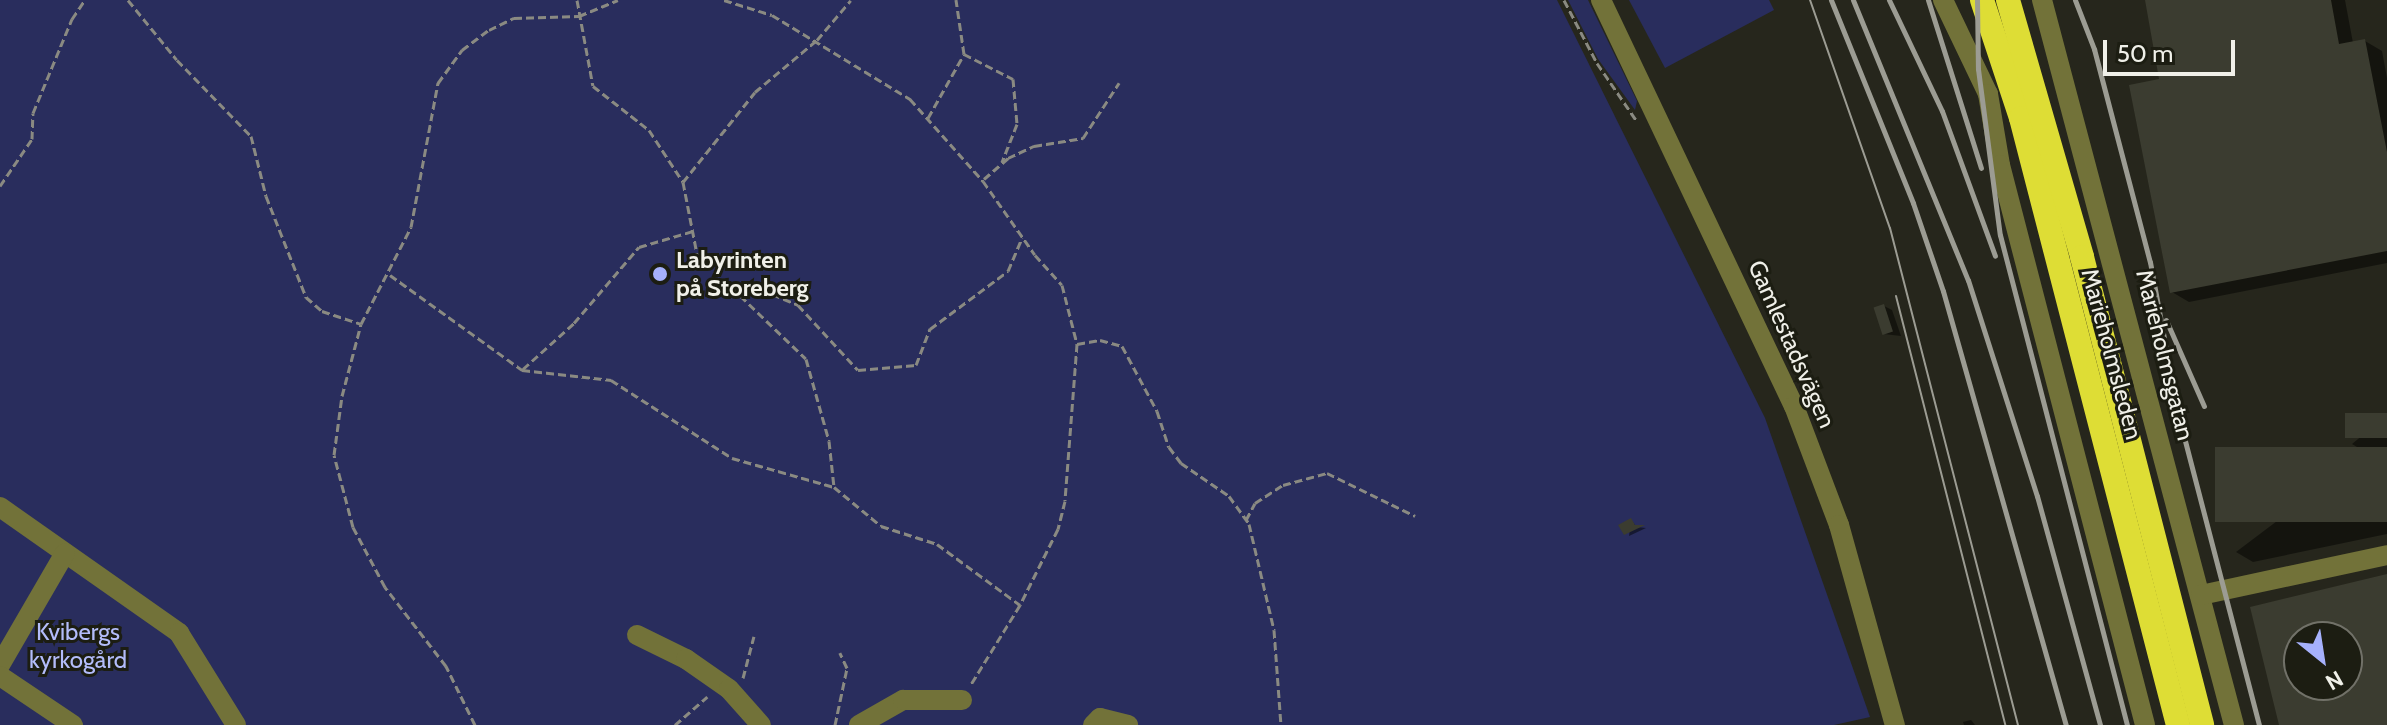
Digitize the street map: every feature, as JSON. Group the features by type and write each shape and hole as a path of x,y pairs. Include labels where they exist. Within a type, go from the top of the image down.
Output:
{"highway":[{"name":"Marieholmsleden","path":"1982,0 2021,118 2178,725"},
{"name":"Marieholmsleden","path":"2008,0 2082,257 2202,725"}],"street":[{"name":"Gamlestadsvägen","path":"1601,0 1794,406 1839,525 1895,725"},
{"path":"1943,0 1988,94 2000,165 2145,725"},
{"name":"Marieholmsgatan","path":"2042,0 2234,725"},
{"path":"0,507 179,633 236,725"},
{"path":"0,665 65,553"},
{"path":"2201,595 2387,555"},
{"path":"637,635 728,689 761,725"},
{"path":"0,676 73,725"},
{"path":"859,725 903,700 962,700"},
{"path":"1093,725 1100,718 1128,725"}],"path":[{"path":"0,186 32,139 33,113 46,93 72,19 85,0"},
{"path":"128,0 177,60 251,136 266,196 306,297 322,311 361,324"},
{"path":"577,0 593,86 649,130 683,182 697,254 806,359 829,441 834,487"},
{"path":"475,725 446,666 385,587 353,527 334,455 342,396 361,324 390,275 411,227 438,83 462,50 489,30 514,18 579,16 618,0"},
{"path":"724,0 772,15 910,99 983,181 1022,238 1062,285 1077,344 1065,501 1058,529 1020,605 962,700"},
{"path":"683,182 755,92 817,40 851,0"},
{"path":"928,118 964,54 956,0"},
{"path":"1564,0 1597,63 1645,131"},
{"path":"964,54 1013,79 1017,124 1001,165"},
{"path":"983,181 1001,165 1034,146 1083,138 1119,83"},
{"path":"522,370 574,323 639,247 693,231"},
{"path":"727,285 750,285 798,305 858,370 916,365 930,329 1008,271 1022,238"},
{"path":"390,275 522,370 611,380 732,458 834,487 881,526 937,544 1020,605"},
{"path":"1077,344 1100,340 1122,346 1157,411 1169,447 1181,463 1229,496 1246,520 1259,550 1274,630 1281,725"},
{"path":"1246,520 1255,503 1283,485 1327,473 1415,516"},
{"path":"675,725 728,689 754,636"},
{"path":"835,725 847,668 840,653"}],"green space":[{"name":"Kvibergs kyrkogård","path":"0,0 1557,0 1765,418 1870,717 1834,725 0,725"},
{"path":"1568,0 1588,0 1637,101 1635,110 1598,59"},
{"path":"1629,0 1769,0 1774,10 1665,68"}],"building":[{"path":"2145,0 2331,0 2339,44 2365,39 2387,152 2387,251 2170,293 2129,85 2159,79"},
{"path":"1884,304 1893,332 1882,335 1874,307"},
{"path":"2345,413 2387,413 2387,438 2345,438"},
{"path":"2215,447 2387,447 2387,522 2215,522"},
{"path":"1631,518 1635,525 1645,525 1624,535 1618,525"},
{"path":"2387,574 2387,725 2279,725 2250,607"}],"tram line":[{"path":"1810,0 1890,228 2018,725"},
{"path":"1896,296 2005,725"}],"railway":[{"path":"1831,0 1913,203 1943,291 2066,725"},
{"path":"1853,0 1968,280 2037,496 2100,725"},
{"path":"1889,0 1942,111 1995,256"},
{"path":"1928,0 1981,168"},
{"path":"1977,0 1978,69 2000,235 2127,725"},
{"path":"2075,0 2094,49 2150,262 2178,414 2259,725"},
{"path":"2166,320 2204,406"}],"place":[{"name":"Labyrinten på Storeberg","path":"660,274"}]}
